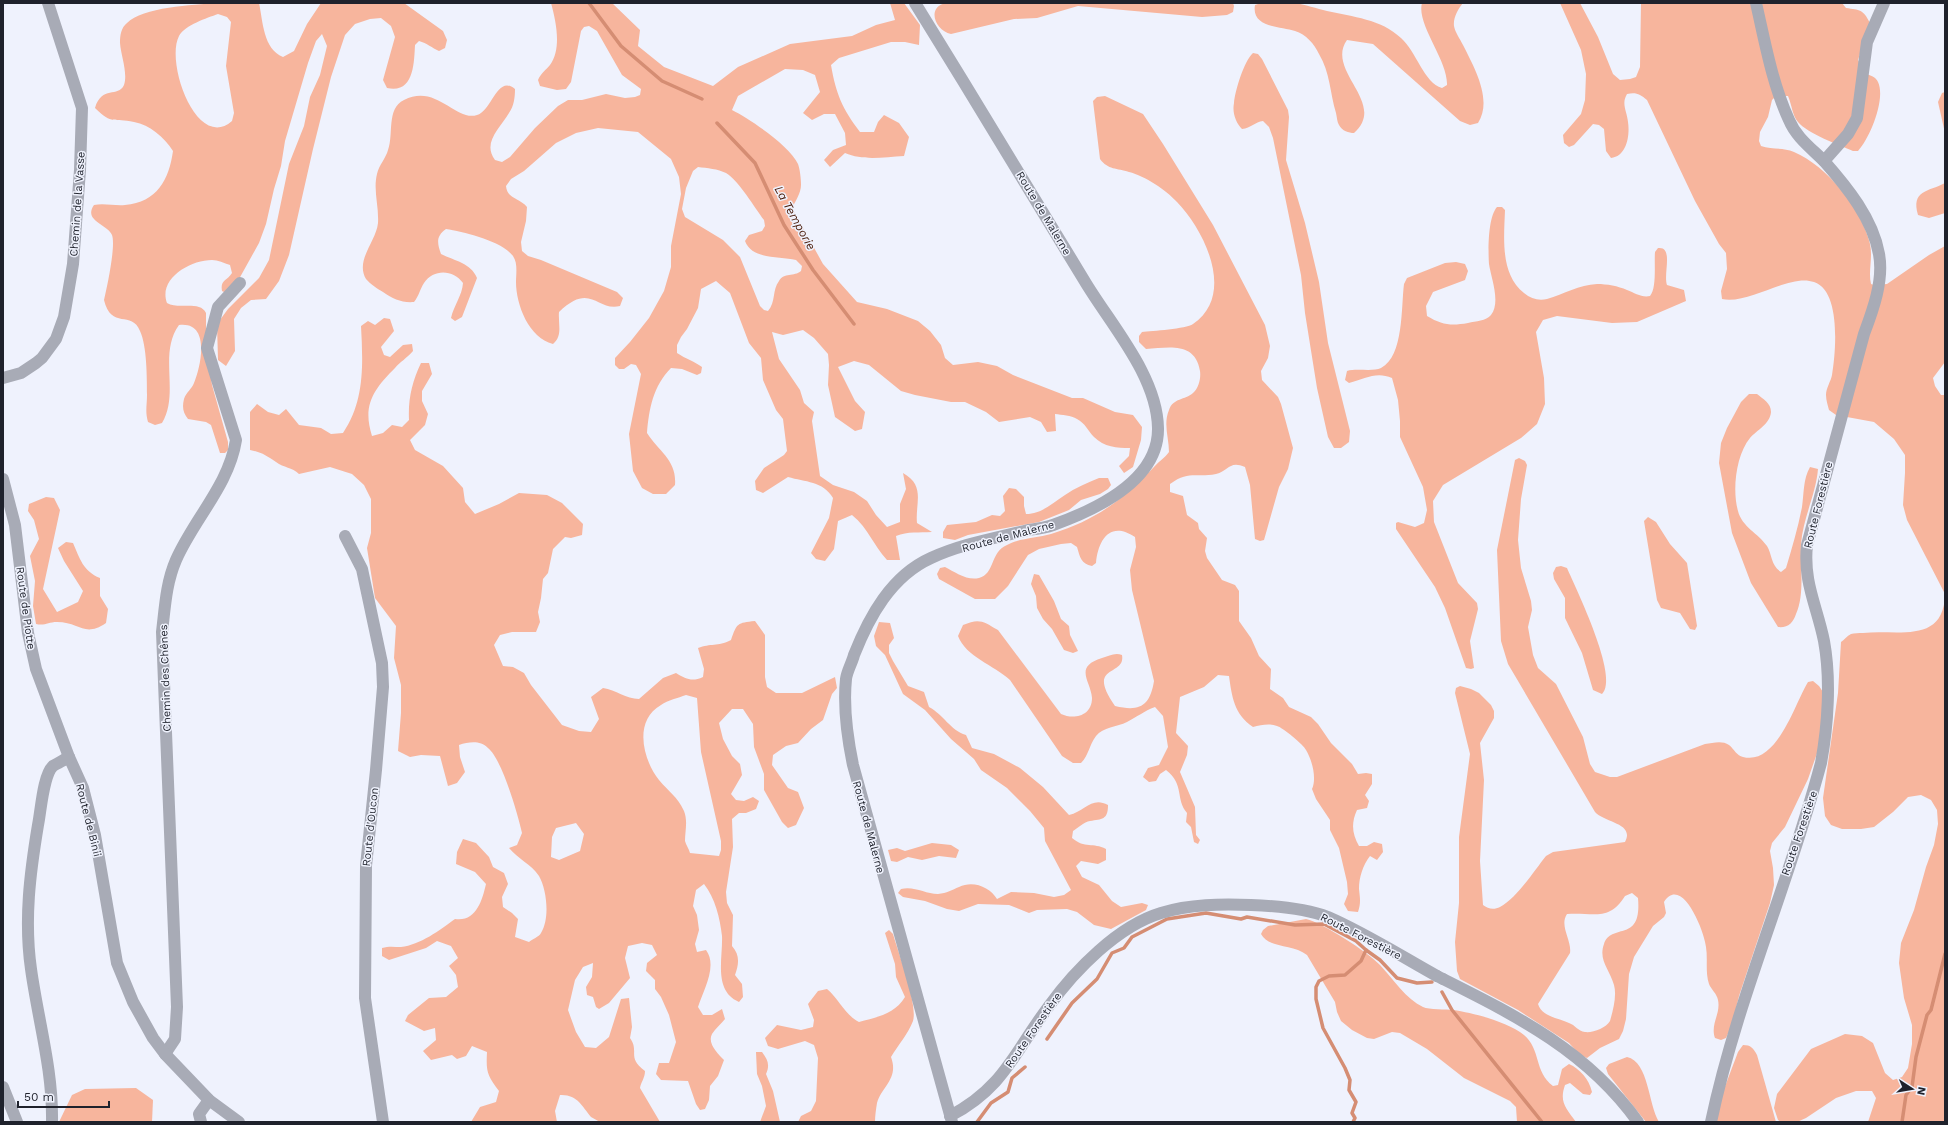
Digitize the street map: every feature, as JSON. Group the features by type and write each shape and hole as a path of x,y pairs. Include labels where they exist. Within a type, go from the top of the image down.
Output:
{"street":[{"name":"Chemin de la Vasse","path":"3,378 21,373 36,363 42,358 56,339 64,317 73,264 80,170 82,108 48,3"},
{"name":"Route de Malerne","path":"915,3 1014,161 1086,283 1146,378 1153,401 1158,428 1156,445 1148,465 1133,483 1088,511 1051,526 976,543 929,558 899,580 885,597 865,627 847,676 845,714 852,764 951,1119"},
{"name":"Route Forestière","path":"1711,1122 1718,1087 1742,1006 1815,786 1825,738 1827,689 1824,643 1808,582 1806,566 1807,545 1864,334 1874,305 1879,279 1880,254 1866,216 1855,199 1824,161 1799,137 1789,120 1770,64 1756,3"},
{"path":"1824,161 1848,134 1857,118 1867,42 1884,3"},
{"name":"Chemin des Chênes","path":"165,1054 175,1039 177,1007 162,632 167,588 176,560 223,479 234,455 236,440 207,348 218,307 240,283"},
{"name":"Route de Piotte","path":"3,479 15,525 28,633 36,669 69,757"},
{"name":"Route d'Oucon","path":"345,536 362,569 382,663 383,687 366,866 365,998 383,1122"},
{"path":"52,1122 52,1106 44,1033 31,970 28,935 28,903 32,865 46,783 52,767 69,757"},
{"name":"Route de Binii","path":"69,757 83,788 95,835 116,963 133,1002 165,1054 209,1100 239,1122"},
{"name":"Route Forestière","path":"951,1119 973,1103 993,1085 1048,1007 1081,969 1125,930 1160,913 1220,904 1268,906 1314,912 1339,923 1527,1023 1558,1042 1610,1088 1638,1122"},
{"path":"3,1087 17,1122"},
{"path":"201,1122 199,1114 209,1100"}],"shaded area":[{"path":"216,3 259,3 265,34 271,48 283,57 294,51 307,24 321,3 404,3 443,31 447,40 445,48 439,51 419,41 415,45 411,76 403,86 396,89 387,88 383,80 395,37 391,26 381,18 370,19 355,24 345,35 331,77 289,255 279,281 266,299 251,300 241,308 234,319 235,351 226,366 218,360 217,324 228,309 259,278 269,260 289,164 304,126 310,97 320,75 327,46 322,34 316,41 308,63 285,141 281,166 266,224 259,243 239,279 226,293 222,291 223,283 232,273 230,265 212,260 194,263 186,267 171,279 167,286 165,294 167,303 177,306 199,307 206,313 206,342 212,385 228,442 228,450 225,453 220,453 211,425 206,422 188,419 184,412 184,399 194,383 201,356 200,337 196,330 189,326 179,325 173,336 169,361 169,399 167,411 162,423 155,425 148,422 146,412 146,362 142,337 136,325 127,320 111,315 107,309 104,300 111,267 113,240 109,231 97,222 91,215 91,210 94,205 125,205 136,203 153,194 160,188 164,180 171,162 173,151 161,136 146,126 134,122 110,119 101,114 95,108 98,101 102,97 106,94 118,91 124,85 125,70 120,43 123,27 134,18 144,13 182,6","holes":["218,14 227,17 231,22 226,66 234,113 232,121 219,127 207,125 196,115 187,100 180,83 176,65 176,49 179,36 186,28"]},
{"path":"551,3 612,3 640,30 638,46 664,67 713,86 738,67 790,44 852,36 876,25 895,20 890,3 904,3 920,25 919,45 905,42 891,42 839,58 831,65 835,84 844,108 860,132 874,132 878,122 884,115 899,123 909,137 904,156 866,158 845,153 830,167 824,160 833,150 846,145 845,133 835,114 824,114 812,120 803,113 820,92 815,75 803,70 785,69 738,96 732,110 769,134 794,157 799,166 801,188 792,208 823,264 857,302 887,309 918,321 930,331 941,345 945,358 953,365 978,362 997,366 1013,375 1072,398 1083,398 1115,412 1133,415 1142,427 1141,440 1133,467 1124,473 1119,466 1129,456 1130,448 1116,447 1102,443 1094,437 1082,423 1072,417 1055,414 1056,431 1047,432 1041,422 1030,417 999,422 986,412 965,402 951,402 901,391 869,365 854,361 838,367 855,401 865,412 862,429 855,431 835,417 828,385 828,354 814,338 803,330 783,335 772,332 779,359 800,390 804,403 814,412 812,421 820,476 833,485 854,492 867,501 876,515 887,527 900,522 900,504 906,489 903,473 915,483 917,489 917,523 932,532 900,534 896,536 900,560 887,560 867,531 852,515 838,521 834,549 825,561 816,559 811,553 829,518 833,498 829,492 819,485 788,477 763,493 756,490 755,481 764,468 784,455 787,451 783,419 776,410 763,380 761,358 749,343 730,293 716,281 701,289 698,308 677,345 677,353 702,367 701,373 697,375 682,369 671,368 660,382 656,390 649,415 647,433 670,463 675,476 675,485 666,494 653,494 642,488 633,471 629,434 641,374 636,365 631,364 624,369 619,369 615,365 615,358 649,318 664,291 671,267 671,246 681,194 679,177 671,159 638,132 598,128 576,133 556,143 524,171 511,179 506,186 511,196 527,207 526,221 521,242 522,251 528,256 617,292 623,298 620,306 612,307 586,298 570,303 559,312 559,334 556,341 553,344 545,341 531,328 521,310 518,301 516,265 513,256 508,251 492,242 463,232 446,229 440,234 438,240 441,254 467,266 477,278 462,317 455,321 451,318 463,283 455,275 444,272 428,278 414,302 394,299 372,285 366,279 363,272 364,258 378,223 376,180 378,171 386,156 390,144 393,116 398,104 415,96 426,96 436,99 469,116 477,115 487,107 499,90 504,86 509,86 515,89 512,107 491,142 490,148 495,160 502,162 510,157 535,128 558,106 568,100 582,100 606,94 625,98 640,95 641,89 622,75 597,31 589,26 584,27 581,31 571,82 566,89 557,90 540,86 538,80 542,73 550,65 556,51 557,35","holes":["698,167 720,171 731,177 742,188 764,220 765,226 762,231 749,235 745,241 749,247 754,251 767,256 796,260 802,266 801,271 798,273 786,275 781,278 775,288 772,304 768,311 764,310 760,306 740,257 723,240 685,217 682,209 686,188 693,171"]},
{"path":"946,3 1233,3 1234,6 1233,12 1227,15 1202,17 1078,6 1037,18 1014,19 951,34 945,32 937,24 935,19 936,9 940,5"},
{"path":"1261,3 1307,5 1357,17 1385,27 1401,38 1430,80 1442,88 1447,85 1446,75 1421,12 1422,3 1463,3 1456,14 1454,26 1456,33 1477,73 1483,94 1484,104 1478,123 1470,125 1460,121 1373,44 1347,40 1342,52 1344,63 1361,99 1364,110 1363,122 1354,133 1344,130 1340,127 1338,122 1323,61 1315,47 1299,32 1268,25 1257,18 1255,13 1255,5"},
{"path":"1560,3 1580,3 1598,37 1613,74 1620,80 1636,77 1640,67 1641,3 1842,3 1846,8 1861,11 1868,18 1870,23 1858,60 1866,74 1873,76 1877,80 1880,89 1880,98 1876,118 1872,128 1858,151 1853,151 1809,131 1798,122 1794,116 1788,96 1776,96 1772,100 1768,117 1760,132 1759,141 1761,146 1790,150 1806,159 1819,167 1841,190 1851,203 1866,231 1871,249 1871,284 1887,284 1929,255 1945,246 1945,362 1933,378 1935,386 1941,395 1945,395 1945,594 1907,520 1903,505 1905,455 1894,439 1874,422 1836,415 1829,410 1826,395 1831,377 1835,352 1835,323 1829,297 1823,288 1814,282 1804,280 1781,285 1744,298 1733,300 1722,299 1721,291 1727,269 1726,253 1719,244 1695,201 1647,100 1640,95 1635,93 1627,94 1624,101 1628,127 1628,139 1621,153 1611,158 1606,151 1604,129 1599,125 1593,124 1574,145 1569,147 1564,143 1563,135 1581,114 1585,100 1586,74 1581,50"},
{"path":"1253,53 1258,54 1262,59 1288,110 1289,117 1286,160 1305,223 1319,282 1328,343 1350,431 1349,442 1341,448 1334,448 1328,437 1317,388 1305,313 1301,275 1273,138 1269,127 1263,121 1242,129 1236,121 1234,114 1234,103 1238,84 1246,62"},
{"path":"1945,92 1945,133 1938,102 1942,93"},
{"path":"1105,96 1143,114 1213,225 1265,325 1270,346 1268,358 1261,371 1262,380 1278,397 1293,448 1288,469 1279,487 1264,540 1260,541 1255,539 1250,485 1245,467 1240,465 1232,465 1216,474 1182,477 1170,484 1170,492 1183,496 1187,515 1198,523 1199,529 1207,538 1205,551 1207,558 1222,580 1235,585 1239,591 1239,621 1251,638 1259,656 1271,669 1270,689 1283,698 1289,707 1311,717 1318,724 1331,743 1352,764 1358,774 1372,774 1372,784 1365,795 1369,801 1367,808 1357,810 1353,828 1359,846 1367,846 1374,842 1382,844 1383,852 1377,860 1370,856 1363,867 1359,885 1360,903 1358,912 1348,911 1344,904 1348,894 1347,882 1339,848 1330,830 1330,820 1316,799 1312,789 1314,774 1306,750 1297,740 1280,727 1268,724 1253,727 1247,722 1238,711 1235,704 1229,676 1218,675 1204,687 1180,697 1176,733 1188,746 1187,755 1180,772 1195,807 1196,835 1200,840 1198,844 1194,842 1191,827 1186,822 1187,813 1183,808 1176,781 1172,776 1166,770 1160,774 1156,781 1149,782 1143,777 1148,768 1159,765 1168,747 1163,716 1155,707 1123,724 1106,729 1099,733 1094,739 1086,757 1081,763 1073,763 1062,756 1010,680 967,650 962,643 958,636 963,625 968,623 977,621 988,624 998,630 1061,714 1071,717 1086,713 1091,704 1091,692 1086,675 1088,666 1093,662 1110,655 1122,655 1122,662 1105,677 1104,683 1107,692 1115,706 1131,708 1142,705 1150,696 1154,681 1132,590 1130,570 1136,547 1135,537 1126,532 1119,531 1112,532 1107,535 1099,547 1096,563 1092,566 1083,562 1077,547 1071,543 1039,549 1028,555 1008,586 995,599 975,599 939,579 937,574 940,568 945,567 966,577 975,579 979,578 988,572 995,557 1002,548 1007,545 1017,541 1051,534 1095,516 1107,508 1130,490 1169,452 1166,420 1169,410 1173,403 1190,395 1198,386 1200,371 1197,361 1193,355 1179,348 1146,349 1139,342 1139,336 1142,332 1169,330 1189,326 1206,312 1213,297 1214,280 1212,263 1206,246 1197,229 1187,214 1172,197 1148,180 1135,174 1110,167 1103,163 1100,159 1093,101 1097,97"},
{"path":"1945,183 1945,213 1929,218 1918,215 1916,207 1919,196 1927,190"},
{"path":"1497,207 1502,207 1505,210 1504,244 1507,266 1516,285 1529,297 1544,300 1578,288 1597,284 1616,286 1641,296 1650,296 1654,287 1655,252 1658,248 1666,251 1667,285 1684,290 1686,301 1637,322 1612,323 1557,316 1543,320 1536,332 1544,378 1545,404 1537,424 1521,438 1443,485 1433,501 1434,522 1458,583 1477,603 1478,609 1470,641 1474,668 1471,669 1466,668 1445,608 1435,587 1396,529 1396,523 1398,522 1415,527 1424,523 1427,510 1423,487 1400,437 1398,400 1392,378 1376,375 1349,383 1345,380 1347,371 1381,368 1388,362 1394,353 1398,342 1404,284 1407,278 1445,263 1456,262 1465,264 1468,271 1465,280 1433,292 1426,306 1427,316 1442,323 1457,324 1481,320 1491,315 1494,310 1495,297 1489,264 1489,242 1490,226"},
{"path":"384,318 390,319 394,331 381,347 384,355 390,357 403,345 412,344 413,351 381,383 372,398 368,415 372,436 383,433 392,425 402,427 409,420 410,398 415,377 421,363 429,363 432,374 422,391 422,401 428,414 425,425 410,440 415,450 443,466 463,488 465,502 475,514 499,504 519,493 547,495 562,503 583,524 582,535 571,538 565,537 553,549 548,573 543,579 538,612 540,622 536,632 512,632 500,635 494,645 503,666 513,667 524,673 531,685 562,725 579,731 591,732 599,719 591,697 603,688 630,698 639,699 663,678 676,673 689,679 703,677 704,669 698,648 722,644 731,640 736,627 744,622 755,621 765,635 765,677 767,687 776,693 802,693 835,677 837,688 832,694 823,720 811,729 798,743 786,746 773,755 772,765 788,788 798,792 804,808 796,825 788,828 782,822 764,790 764,774 754,747 753,724 743,709 732,709 719,723 723,739 732,756 740,764 742,775 731,794 736,800 744,801 753,797 759,801 756,809 746,813 739,813 732,819 733,847 726,892 727,903 733,915 732,946 738,956 735,975 742,984 743,997 739,1002 731,997 722,982 722,936 720,922 714,902 704,884 696,890 693,906 697,915 699,930 695,944 697,952 706,950 711,963 708,978 698,1007 703,1015 712,1015 722,1009 725,1019 713,1032 711,1037 712,1045 724,1060 718,1076 710,1086 709,1100 705,1109 700,1110 696,1104 688,1081 661,1080 656,1074 659,1063 669,1063 676,1042 669,1015 661,997 655,989 655,980 646,971 647,963 657,955 652,945 642,943 628,946 625,958 630,978 609,1003 599,1009 596,1007 593,997 587,995 586,987 592,977 593,963 583,967 575,980 568,1010 576,1032 585,1047 596,1048 609,1037 621,999 629,998 632,1027 630,1038 634,1047 636,1062 645,1071 640,1088 660,1122 600,1122 591,1117 582,1105 571,1096 560,1095 555,1111 557,1122 471,1122 480,1107 496,1102 499,1091 488,1073 487,1052 472,1046 466,1056 457,1059 452,1055 431,1060 423,1051 436,1040 435,1028 424,1031 405,1021 408,1015 429,998 446,997 458,987 456,975 449,966 458,958 451,946 437,941 426,948 389,960 382,956 382,948 408,946 430,936 455,919 468,917 477,909 486,884 475,872 456,864 457,852 463,839 476,843 489,857 493,867 504,873 508,884 502,897 503,907 518,919 515,937 529,942 540,934 546,920 546,896 542,882 536,872 509,848 517,845 522,833 513,801 499,763 485,745 470,743 459,745 460,757 465,772 457,783 448,786 440,756 421,755 410,757 398,751 401,713 401,685 394,658 396,626 375,598 367,548 371,533 371,499 364,485 352,474 330,467 299,474 294,470 279,464 264,454 250,450 250,412 257,404 268,412 279,415 286,409 299,425 321,428 331,434 343,433 350,421 359,395 362,368 361,326 368,321 375,325","holes":["686,695 697,698 701,752 721,841 719,856 690,853 685,841 686,822 684,811 676,798 653,772 645,752 644,730 652,712 661,705","576,823 584,834 580,851 559,860 551,857 552,837 556,828"]},
{"path":"1749,394 1757,394 1770,406 1771,412 1768,420 1750,438 1741,454 1736,473 1736,503 1740,517 1767,546 1775,567 1781,572 1786,568 1795,538 1808,472 1810,467 1818,469 1815,488 1802,534 1801,589 1799,606 1793,620 1785,627 1778,627 1751,583 1732,533 1719,463 1721,443 1727,428 1741,402"},
{"path":"1519,458 1525,461 1527,465 1521,499 1518,540 1521,568 1531,601 1532,610 1528,627 1533,655 1538,668 1556,684 1583,737 1590,764 1595,772 1610,777 1617,777 1705,744 1717,742 1726,743 1737,754 1743,757 1755,757 1766,752 1775,743 1791,717 1808,682 1813,681 1819,686 1829,701 1822,739 1808,779 1785,827 1772,843 1770,851 1774,885 1770,903 1739,996 1732,1025 1726,1038 1721,1040 1715,1038 1714,1033 1719,1005 1708,979 1705,940 1702,930 1691,909 1685,900 1678,895 1671,895 1664,902 1666,913 1664,917 1653,926 1634,957 1629,974 1626,1019 1619,1039 1600,1048 1587,1058 1580,1055 1569,1043 1518,1010 1460,979 1457,971 1455,942 1459,903 1459,837 1470,754 1455,693 1456,688 1460,686 1479,693 1491,705 1494,711 1494,718 1480,743 1484,780 1480,861 1483,905 1493,909 1506,903 1519,891 1546,856 1553,852 1625,842 1627,836 1623,827 1595,812 1508,664 1501,641 1497,550 1515,460","holes":["1632,893 1638,898 1636,922 1626,930 1613,934 1604,944 1602,955 1603,960 1615,989 1615,998 1608,1024 1599,1030 1585,1032 1565,1021 1543,1012 1538,1004 1570,953 1564,923 1567,914 1606,913 1613,910 1625,896"]},
{"path":"1099,478 1108,478 1111,485 1108,489 1100,494 1081,500 1069,510 1039,522 968,535 955,540 943,538 943,532 947,525 976,522 992,515 1000,516 1005,511 1003,496 1009,488 1016,489 1024,497 1026,514 1032,514 1047,508 1073,490"},
{"path":"46,497 54,498 60,510 43,589 57,612 78,602 83,591 64,561 58,548 66,542 73,543 86,568 100,578 100,596 108,609 106,623 99,627 87,629 71,624 57,622 42,625 36,624 33,606 35,581 30,556 39,539 34,520 28,511 29,504"},
{"path":"1648,517 1656,522 1670,544 1687,563 1697,626 1695,630 1690,629 1680,613 1661,608 1657,600 1644,521"},
{"path":"1561,566 1567,568 1595,633 1605,671 1606,685 1602,694 1593,690 1582,653 1565,618 1565,598 1554,579 1553,573 1556,567"},
{"path":"1034,574 1039,575 1054,601 1061,619 1069,626 1070,635 1078,651 1073,653 1064,650 1052,629 1043,619 1037,608 1036,596 1031,584"},
{"path":"1945,594 1945,1122 1868,1122 1876,1098 1872,1091 1856,1091 1836,1098 1806,1118 1797,1122 1781,1122 1778,1120 1774,1108 1777,1094 1811,1049 1845,1034 1862,1036 1873,1043 1885,1073 1893,1080 1902,1077 1908,1068 1912,1044 1912,1025 1904,998 1899,963 1901,943 1914,910 1934,845 1938,824 1937,810 1931,800 1921,795 1908,797 1893,812 1874,827 1842,829 1831,825 1825,816 1823,798 1838,693 1841,642 1854,633 1904,632 1928,628 1937,621 1943,610"},
{"path":"879,622 890,623 894,638 889,645 889,653 908,686 924,692 929,707 956,730 966,735 972,748 994,754 1020,768 1043,787 1069,815 1093,803 1097,802 1108,805 1107,814 1104,818 1083,824 1073,831 1072,838 1081,843 1106,849 1106,860 1098,864 1081,861 1076,866 1082,877 1099,885 1112,901 1121,907 1142,903 1148,905 1146,910 1111,929 1094,925 1077,912 1067,909 1037,910 1029,913 1009,905 978,904 959,911 947,909 925,901 903,897 898,893 901,889 906,888 938,894 970,884 986,888 997,899 1011,892 1034,893 1054,897 1064,895 1071,890 1045,841 1044,828 1030,811 1007,788 981,770 974,759 951,739 925,710 903,694 885,655 876,646 874,636"},
{"path":"932,843 951,845 959,850 956,858 939,856 922,860 908,857 897,862 891,861 888,850 897,848 905,851"},
{"path":"1306,919 1334,932 1374,959 1405,994 1423,1007 1471,1013 1500,1022 1517,1030 1524,1035 1533,1047 1543,1074 1553,1086 1558,1085 1562,1069 1569,1064 1577,1069 1584,1075 1591,1087 1592,1092 1590,1095 1583,1094 1570,1083 1565,1085 1563,1091 1564,1105 1576,1122 1517,1122 1516,1107 1510,1101 1464,1078 1427,1049 1400,1033 1392,1032 1374,1039 1367,1038 1352,1030 1341,1021 1335,1002 1307,955 1301,951 1269,942 1261,934 1268,926"},
{"path":"889,930 893,934 907,978 914,1013 911,1026 891,1057 893,1071 889,1082 879,1097 875,1122 798,1122 801,1116 811,1111 816,1101 818,1058 814,1045 805,1041 778,1049 768,1046 765,1038 777,1025 801,1030 813,1027 814,1020 808,1004 818,991 827,989 846,1011 859,1022 885,1014 901,1003 905,997 896,977 895,964 885,933"},
{"path":"1743,1045 1752,1047 1757,1055 1776,1122 1714,1122 1721,1097 1738,1052"},
{"path":"756,1052 762,1052 767,1060 768,1068 766,1074 773,1091 780,1122 760,1122 766,1106 762,1086 757,1074"},
{"path":"1627,1057 1634,1060 1644,1075 1652,1105 1659,1122 1646,1122 1608,1074 1606,1068 1609,1064"},
{"path":"136,1088 153,1100 152,1122 59,1122 72,1095 85,1089"}],"waterway":[{"name":"La Temporie","path":"589,3 621,46 662,81 702,99"},
{"name":"La Temporie","path":"717,123 755,163 784,225 813,270 854,324"},
{"path":"1047,1039 1072,1003 1097,979 1112,953 1124,948 1132,937 1167,919 1206,913 1241,919 1247,917 1295,925 1324,924 1356,941 1380,960 1397,978 1417,983 1432,982"},
{"path":"1353,1122 1355,1118 1352,1113 1356,1102 1349,1090 1350,1080 1323,1028 1316,999 1316,987 1319,981 1329,976 1345,975 1361,961 1366,950"},
{"path":"1902,1122 1906,1095 1912,1087 1916,1057 1927,1015 1931,1010 1945,954"},
{"path":"1442,992 1452,1010 1542,1122"},
{"path":"977,1122 991,1103 1008,1092 1012,1078 1025,1067"}]}
